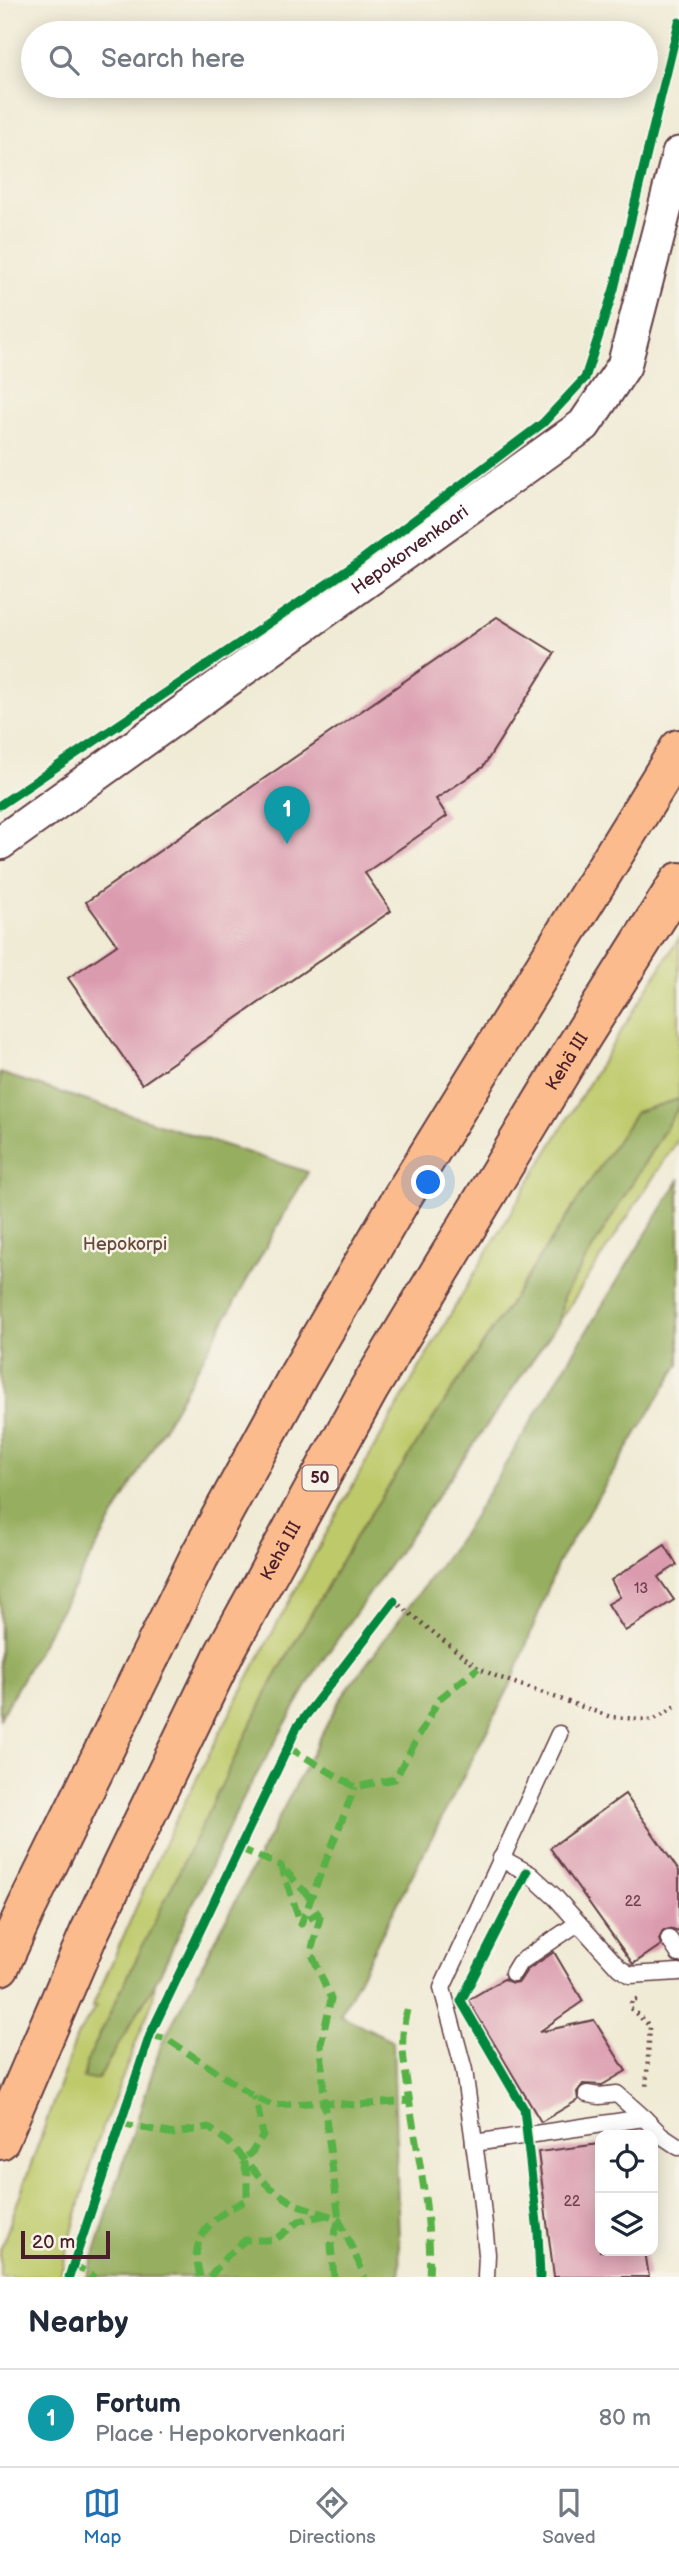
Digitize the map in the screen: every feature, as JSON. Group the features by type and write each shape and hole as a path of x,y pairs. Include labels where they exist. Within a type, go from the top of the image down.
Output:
{"highway":[{"path":"0,1966 198,1559 299,1374 401,1199 679,749"},
{"name":"Kehä III","path":"0,2140 89,1933 225,1651 369,1389 679,882"}],"street":[{"name":"Hepokorvenkaari","path":"0,843 584,425 624,366 679,155"}],"lane":[{"path":"486,2277 487,2254 464,2070 442,1988 559,1734"},
{"path":"501,1858 530,1874 555,1897 619,1968 630,1975 679,1972"},
{"path":"513,1973 519,1964 578,1923"},
{"path":"669,1939 679,1954"},
{"path":"587,2094 617,2094 661,2135 679,2147"},
{"path":"474,2143 644,2118"}],"path":[{"path":"386,1612 394,1601 478,1668 611,1717 653,1720 679,1704"},
{"path":"644,1998 632,2000 630,2008 650,2026 644,2118"}],"green space":[{"path":"679,938 679,1099 636,1112 354,1539 269,1688 98,2079 155,1983 153,1999 95,2148 60,2277 0,2277 0,2251 77,2036 96,2006 92,2007 172,1828 289,1601 414,1377"},
{"name":"Hepokorpi","path":"0,1073 308,1172 0,1718"},
{"path":"679,1099 679,1106 563,1297 559,1322 316,1670 241,1802 160,1974 98,2079 83,2079 87,2061 269,1688 354,1539 636,1112"},
{"path":"679,1106 679,1138 559,1322 563,1297"},
{"path":"679,1180 679,1364 558,1563 511,1684 340,2015 393,2041 400,2277 87,2277 161,2045 339,1701 464,1532"}],"building":[{"path":"497,617 555,653 483,767 436,799 447,816 365,873 391,911 142,1084 68,978 117,945 86,902"},
{"path":"665,1545 677,1565 658,1577 674,1600 625,1631 608,1604 620,1597 611,1580"},
{"path":"625,1794 679,1871 679,1932 669,1929 663,1931 659,1939 661,1945 633,1964 550,1848"},
{"path":"554,1952 583,2001 539,2032 594,2020 626,2071 602,2085 583,2084 577,2092 578,2100 541,2122 468,2000 504,1979 512,1983 519,1982 527,1970"},
{"path":"595,2145 595,2256 646,2256 649,2277 554,2277 538,2152"}],"marked path":[{"path":"288,1747 355,1787 395,1779 439,1699 478,1668"},
{"path":"334,2277 331,2245 339,2219 324,2102 321,2044 331,1999 311,1952 322,1910 301,1924 355,1787"},
{"path":"239,1848 281,1866 301,1924"},
{"path":"286,1871 314,1902"},
{"path":"407,2010 403,2050 429,2230 429,2277"},
{"path":"150,2035 167,2039 253,2096 272,2105 324,2102 354,2105 410,2101"},
{"path":"200,2277 196,2255 207,2227 222,2214 247,2200 247,2175 243,2160 263,2135 253,2096"},
{"path":"120,2123 173,2134 208,2127 228,2142 270,2188 295,2204 339,2219 365,2277"},
{"path":"210,2277 245,2240 275,2240 299,2221 326,2215"},
{"path":"72,2264 95,2277"}],"cycle path":[{"path":"0,805 352,567 543,423 585,378 614,289 679,22"},
{"path":"69,2277 150,2035 297,1727 394,1601"},
{"path":"527,1872 461,2001 524,2109 538,2232 540,2277"}],"place":[{"name":"Fortum","path":"287,844"}]}
